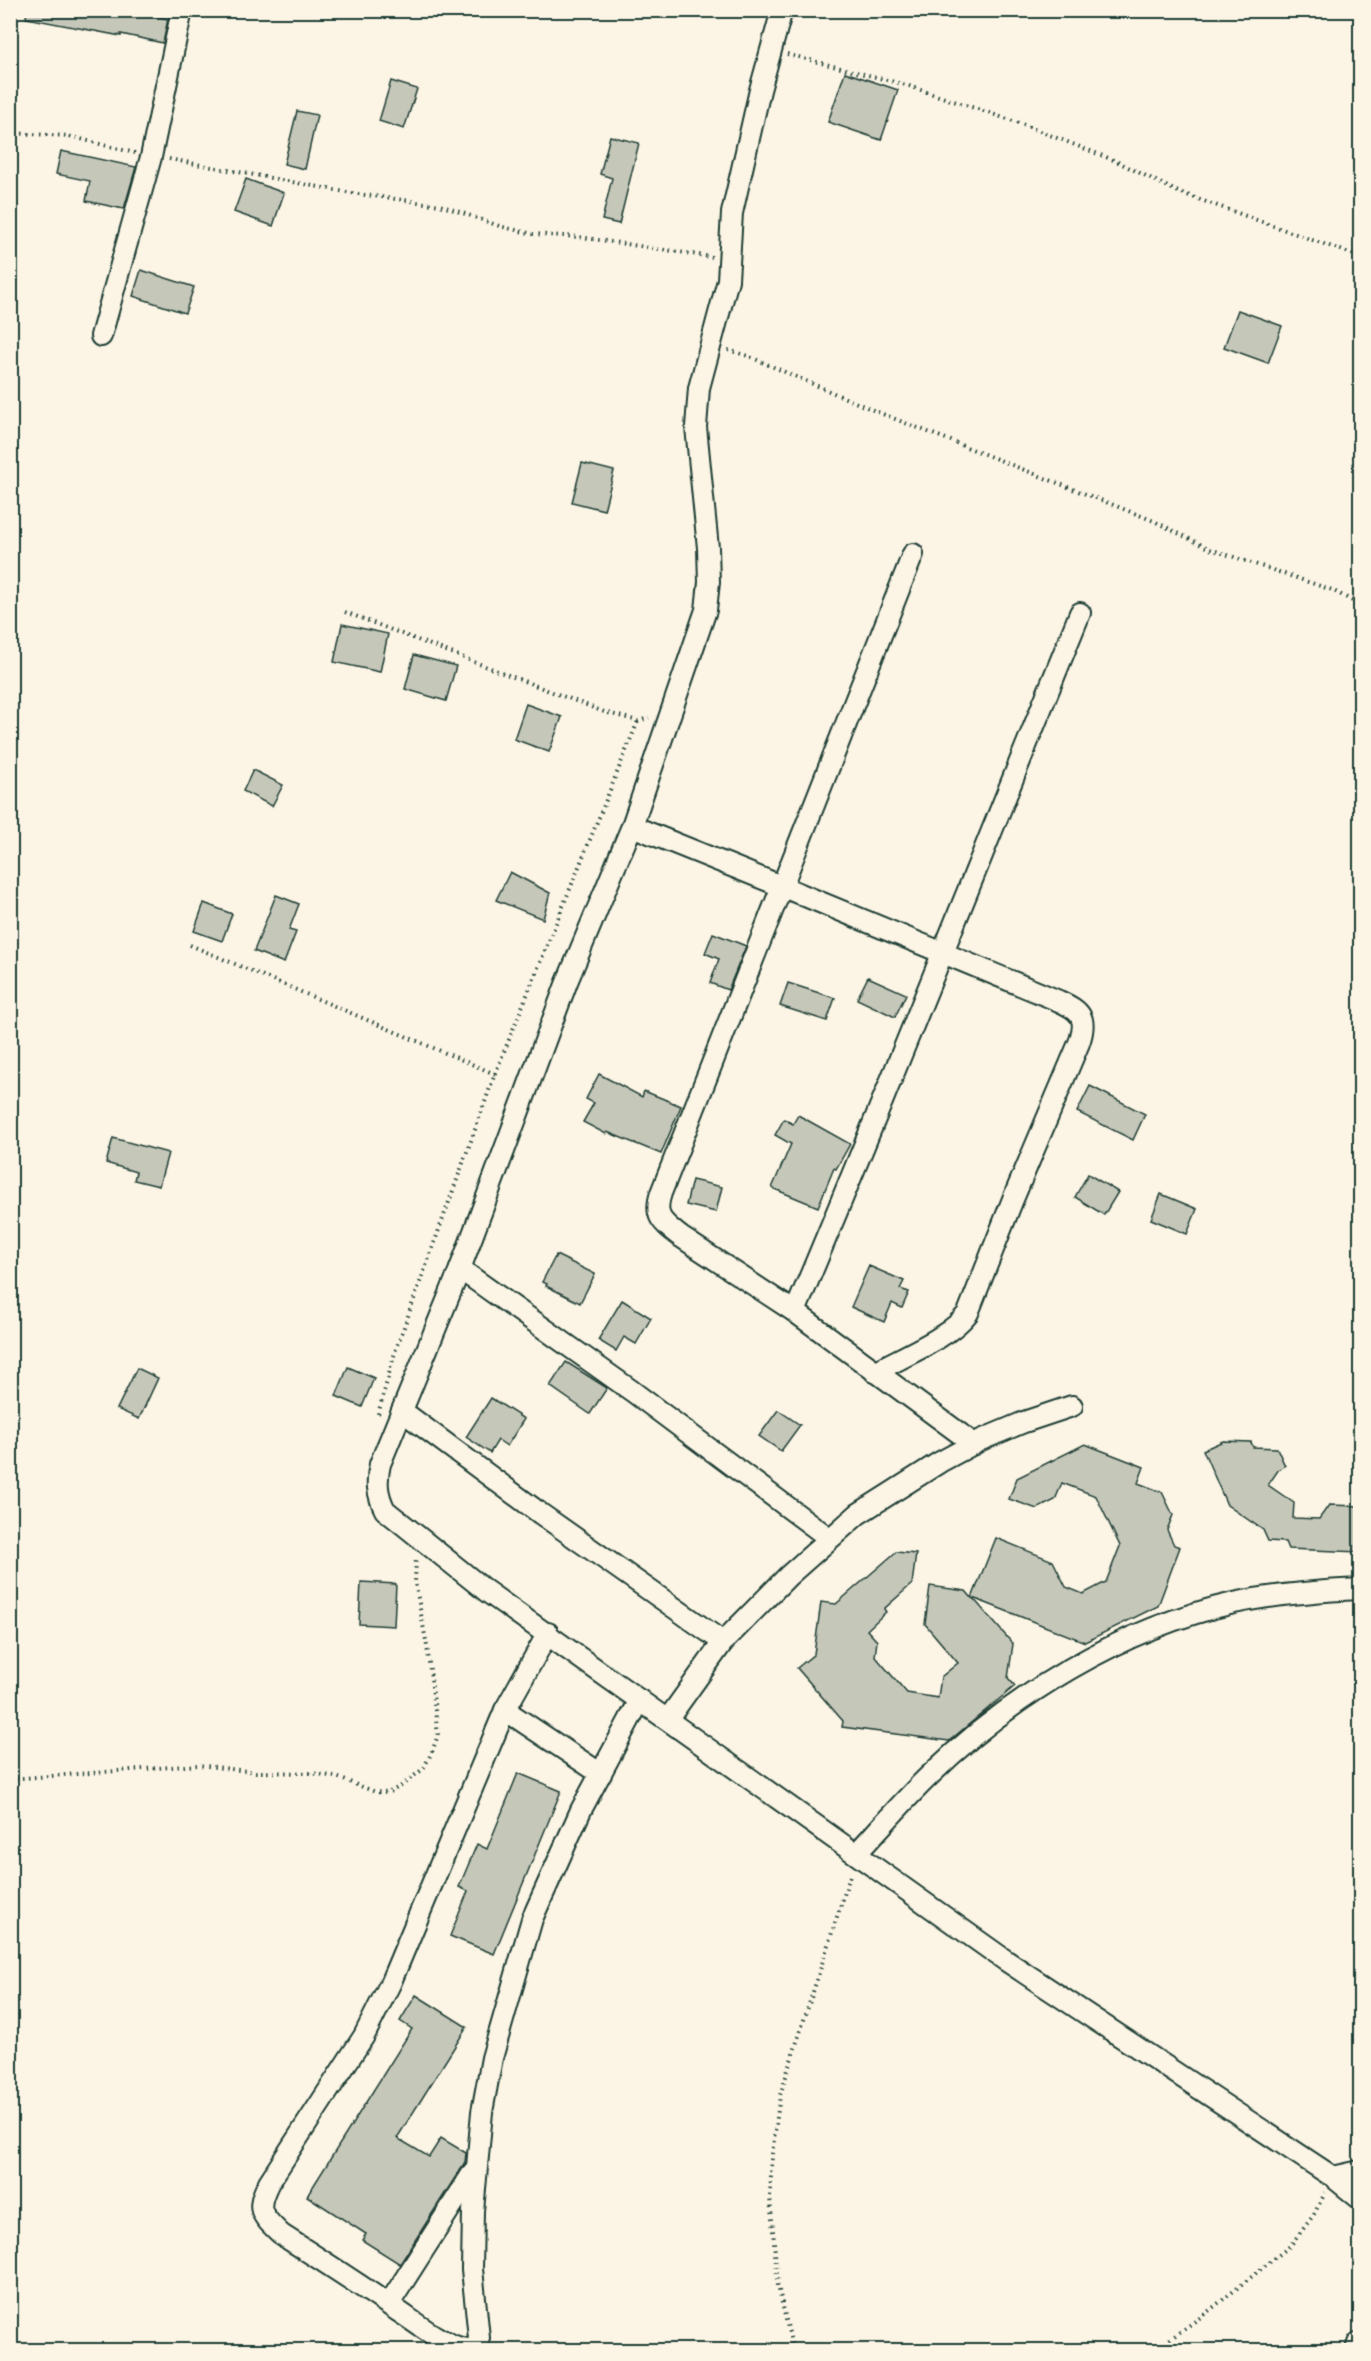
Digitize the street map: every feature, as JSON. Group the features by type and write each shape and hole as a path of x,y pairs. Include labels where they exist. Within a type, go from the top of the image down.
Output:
{"main road":[{"path":"1358,2350 1360,2344"}],"street":[{"path":"101,336 151,157 183,10"},
{"path":"782,10 732,213 728,280 699,388 696,427 708,548 707,600 699,636 632,826 567,982 460,1269 380,1464 376,1482 380,1500 385,1510 486,1591 1005,1960 1333,2176 1360,2199"},
{"path":"913,554 661,1192 658,1209 664,1224 681,1237 795,1312 974,1444"},
{"path":"795,1312 894,1078 942,952 1080,613"},
{"path":"632,826 1070,1006 1082,1017 1083,1033 968,1312 949,1330 875,1372"},
{"path":"460,1269 632,1391 830,1538"},
{"path":"668,1719 723,1642 830,1538 858,1514 898,1487 974,1444 1024,1422 1071,1406"},
{"path":"402,1411 540,1514 723,1642"},
{"path":"857,1853 929,1776 988,1724 1057,1676 1115,1644 1233,1603 1287,1594 1360,1589"},
{"path":"548,1633 505,1710 390,1984 364,2036 269,2182 260,2203 263,2215 282,2235 388,2304 457,2346 469,2350 478,2344 472,2269 473,2211 482,2112 492,2058 532,1919 561,1852 640,1700"},
{"path":"505,1710 601,1774"},
{"path":"388,2304 478,2166"},
{"path":"1333,2176 1360,2171"}],"path":[{"path":"771,50 906,85 1008,119 1116,161 1176,191 1360,257"},
{"path":"10,133 69,136 151,157 162,157 351,193 441,205 499,226 533,234 579,237 728,260"},
{"path":"712,345 748,356 880,413 1154,521 1218,552 1323,587 1360,605"},
{"path":"345,612 593,708 638,721 673,710"},
{"path":"378,1415 395,1352 495,1074 638,721"},
{"path":"190,945 495,1074"},
{"path":"10,1779 198,1765 336,1777 388,1793 401,1786 423,1769 438,1735 427,1646 415,1582 417,1537"},
{"path":"793,2350 778,2286 770,2198 772,2154 780,2095 857,1853"},
{"path":"1155,2350 1223,2300 1290,2246 1313,2216 1333,2176"}],"building":[{"path":"27,10 129,10 168,19 163,43 26,18"},
{"path":"845,72 898,90 881,140 828,122"},
{"path":"391,81 417,89 404,129 379,121"},
{"path":"297,111 317,115 305,169 284,164"},
{"path":"610,136 639,143 619,224 602,220 612,178 600,174"},
{"path":"61,151 136,167 124,209 86,201 90,181 56,174"},
{"path":"246,179 284,193 273,226 234,212"},
{"path":"141,270 194,287 185,313 133,296"},
{"path":"1238,310 1282,326 1268,363 1224,347"},
{"path":"582,463 614,471 604,510 572,502"},
{"path":"342,624 388,634 380,672 334,662"},
{"path":"414,655 456,666 446,701 405,689"},
{"path":"526,704 562,717 549,752 514,739"},
{"path":"253,770 283,785 272,806 243,791"},
{"path":"510,872 550,893 543,919 496,900"},
{"path":"276,895 299,904 289,930 296,932 284,963 254,951"},
{"path":"204,903 232,914 222,941 194,931"},
{"path":"713,933 746,946 728,990 710,983 719,959 705,953"},
{"path":"868,977 906,994 895,1017 857,999"},
{"path":"788,983 835,998 827,1021 780,1006"},
{"path":"599,1074 642,1097 644,1091 681,1106 661,1154 607,1132 606,1134 583,1122 594,1103 586,1099"},
{"path":"1090,1086 1145,1114 1133,1140 1077,1112"},
{"path":"798,1115 850,1144 836,1169 834,1168 818,1207 772,1188 791,1144 775,1135 784,1119 793,1124"},
{"path":"113,1138 168,1153 159,1186 134,1180 136,1172 106,1163"},
{"path":"1088,1174 1118,1192 1104,1215 1075,1197"},
{"path":"692,1180 722,1187 716,1212 686,1205"},
{"path":"1161,1194 1197,1209 1187,1234 1151,1219"},
{"path":"556,1255 595,1274 580,1303 542,1282"},
{"path":"869,1266 904,1281 900,1289 909,1292 902,1308 892,1303 884,1322 851,1307"},
{"path":"622,1300 651,1318 636,1344 624,1337 616,1351 598,1340"},
{"path":"566,1362 607,1388 590,1414 550,1386"},
{"path":"348,1367 374,1378 362,1407 336,1396"},
{"path":"137,1368 158,1378 139,1419 117,1409"},
{"path":"491,1398 524,1419 507,1446 498,1440 490,1453 466,1437"},
{"path":"778,1410 800,1425 781,1451 759,1436"},
{"path":"1223,1441 1251,1442 1253,1447 1277,1448 1285,1466 1279,1469 1268,1485 1294,1503 1293,1518 1319,1519 1329,1505 1360,1506 1360,1552 1288,1549 1285,1542 1268,1541 1263,1530 1227,1505 1203,1450"},
{"path":"1085,1444 1144,1467 1138,1483 1162,1492 1173,1515 1167,1530 1174,1545 1180,1547 1158,1606 1085,1642 973,1598 1013,1644 1008,1678 1015,1686 949,1741 842,1727 843,1721 797,1668 814,1654 821,1602 836,1604 896,1552 916,1554 912,1584 884,1609 886,1612 867,1630 877,1641 875,1656 907,1693 938,1698 941,1677 958,1663 925,1624 930,1586 966,1591 972,1598 996,1538 1053,1561 1066,1587 1083,1594 1106,1582 1120,1546 1096,1496 1062,1483 1055,1500 1037,1509 1009,1499 1017,1478"},
{"path":"361,1582 396,1584 394,1626 359,1624"},
{"path":"518,1773 561,1791 494,1954 450,1936 468,1891 459,1887 477,1844 487,1849"},
{"path":"416,1995 467,2027 397,2138 429,2157 441,2138 466,2153 465,2162 400,2264 362,2240 366,2234 307,2196 412,2029 400,2021"}]}
